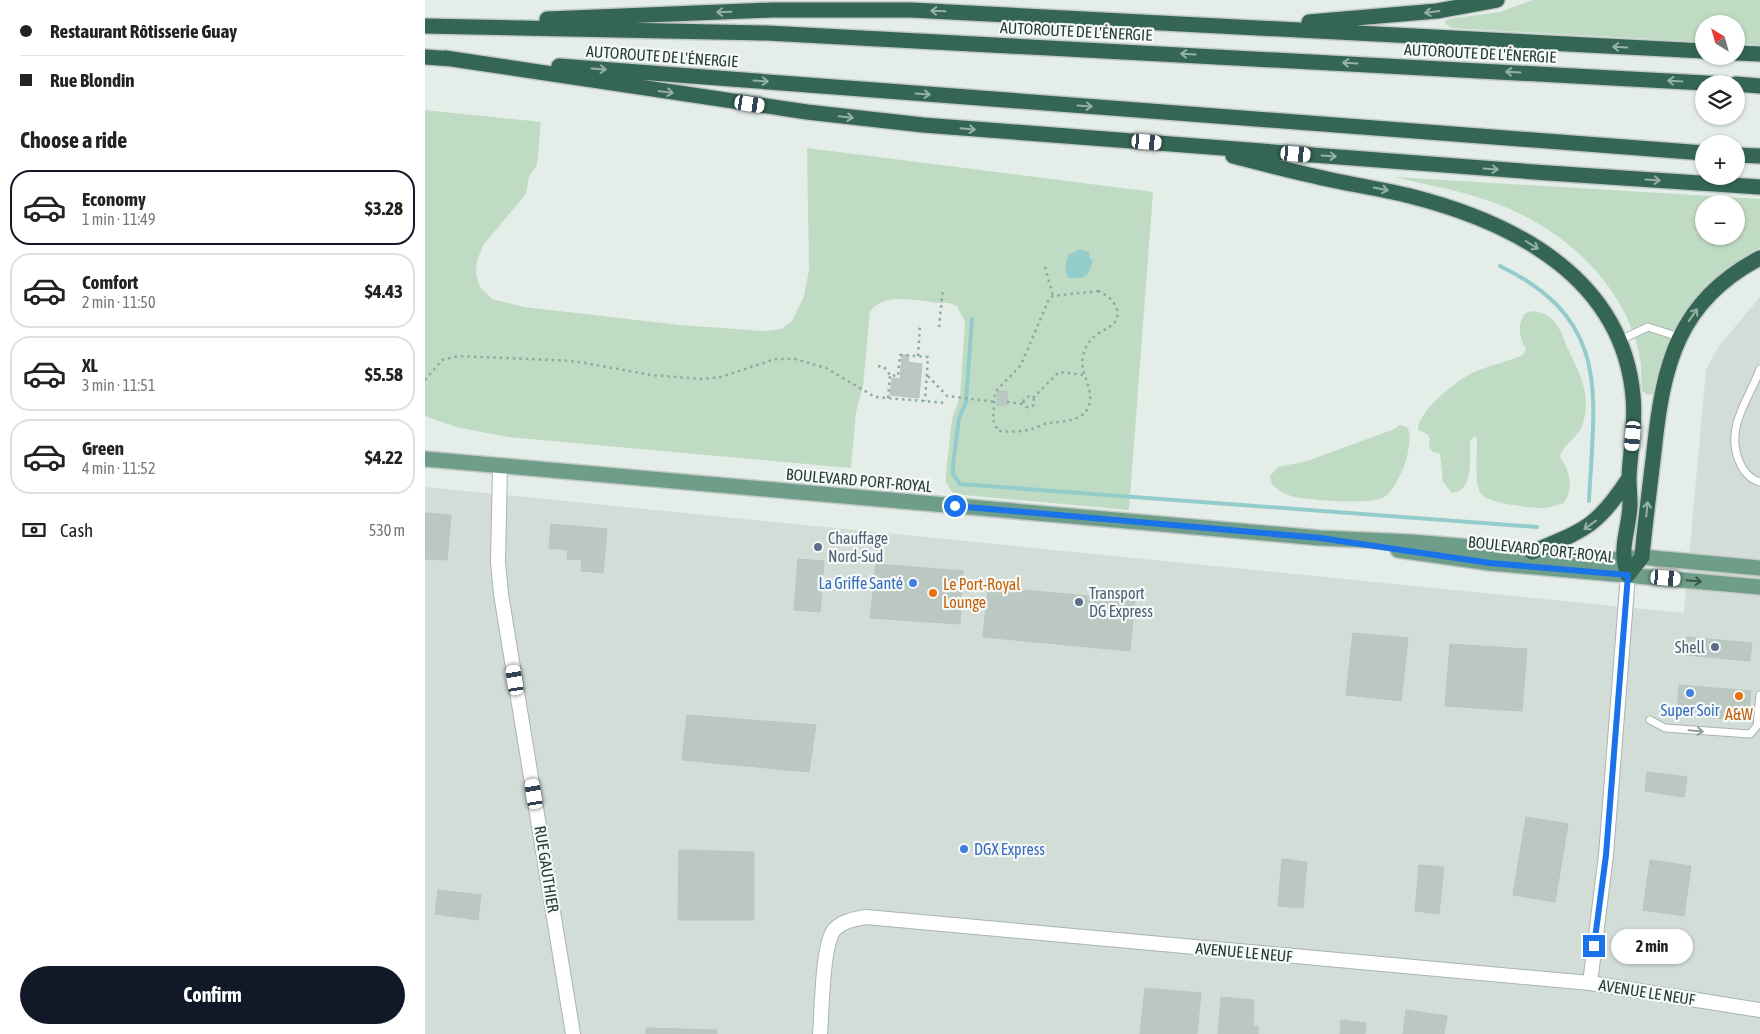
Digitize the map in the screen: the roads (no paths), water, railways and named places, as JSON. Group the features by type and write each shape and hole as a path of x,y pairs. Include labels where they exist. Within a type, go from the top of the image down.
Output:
{"highway":[{"path":"1253,27 1422,13 1497,0"},
{"path":"425,25 836,9 987,12 1695,51"},
{"name":"AUTOROUTE DE L'ÉNERGIE","path":"425,25 767,33 1695,82"},
{"path":"1745,53 1760,54"},
{"name":"AUTOROUTE DE L'ÉNERGIE","path":"425,57 1695,152"},
{"path":"445,58 807,112 952,128 1760,187"},
{"path":"1745,85 1760,86"},
{"path":"1193,146 1316,177 1412,197 1454,209 1494,225 1532,244 1571,274 1602,307 1620,340 1627,361 1633,396 1634,430 1629,478 1630,506 1622,560 1628,575"},
{"path":"1745,155 1760,156"},
{"path":"1628,575 1641,557 1661,392 1669,361 1679,337 1694,313 1712,292 1738,271 1760,258"},
{"path":"1533,552 1576,534 1593,523 1613,502 1629,478"}],"main road":[{"name":"BOULEVARD PORT-ROYAL","path":"425,459 1320,538 1411,542 1622,560 1641,557 1760,568"},
{"name":"BOULEVARD PORT-ROYAL","path":"1320,538 1490,563 1760,587"}],"street":[{"name":"RUE GAUTHIER","path":"500,466 498,562 501,594 573,1034"},
{"path":"1590,983 1606,855 1628,575"},
{"name":"AVENUE LE NEUF","path":"820,1034 827,949 834,930 849,920 866,918 1590,983 1760,1010"}],"lane":[{"path":"1620,340 1648,327 1679,337"},
{"path":"1760,369 1740,411 1734,439 1741,468 1751,478 1760,482"},
{"path":"1650,720 1665,728 1750,734 1757,726 1760,695"}],"water":[{"path":"1081,249 1090,253 1089,257 1093,261 1088,274 1082,278 1068,278 1065,268 1068,255"}],"waterway":[{"path":"1500,266 1536,288 1562,311 1579,337 1589,364 1593,395 1589,501"},
{"path":"972,319 966,402 959,418 953,465 953,474 960,484 1537,527"}],"place":[{"name":"Chauffage Nord-Sud","path":"818,547"},
{"name":"La Griffe Santé","path":"913,583"},
{"name":"Le Port-Royal Lounge","path":"933,593"},
{"name":"Transport DG Express","path":"1079,602"},
{"name":"Shell","path":"1715,647"},
{"name":"Super Soir","path":"1690,693"},
{"name":"A&W","path":"1739,696"},
{"name":"DGX Express","path":"964,849"}]}
